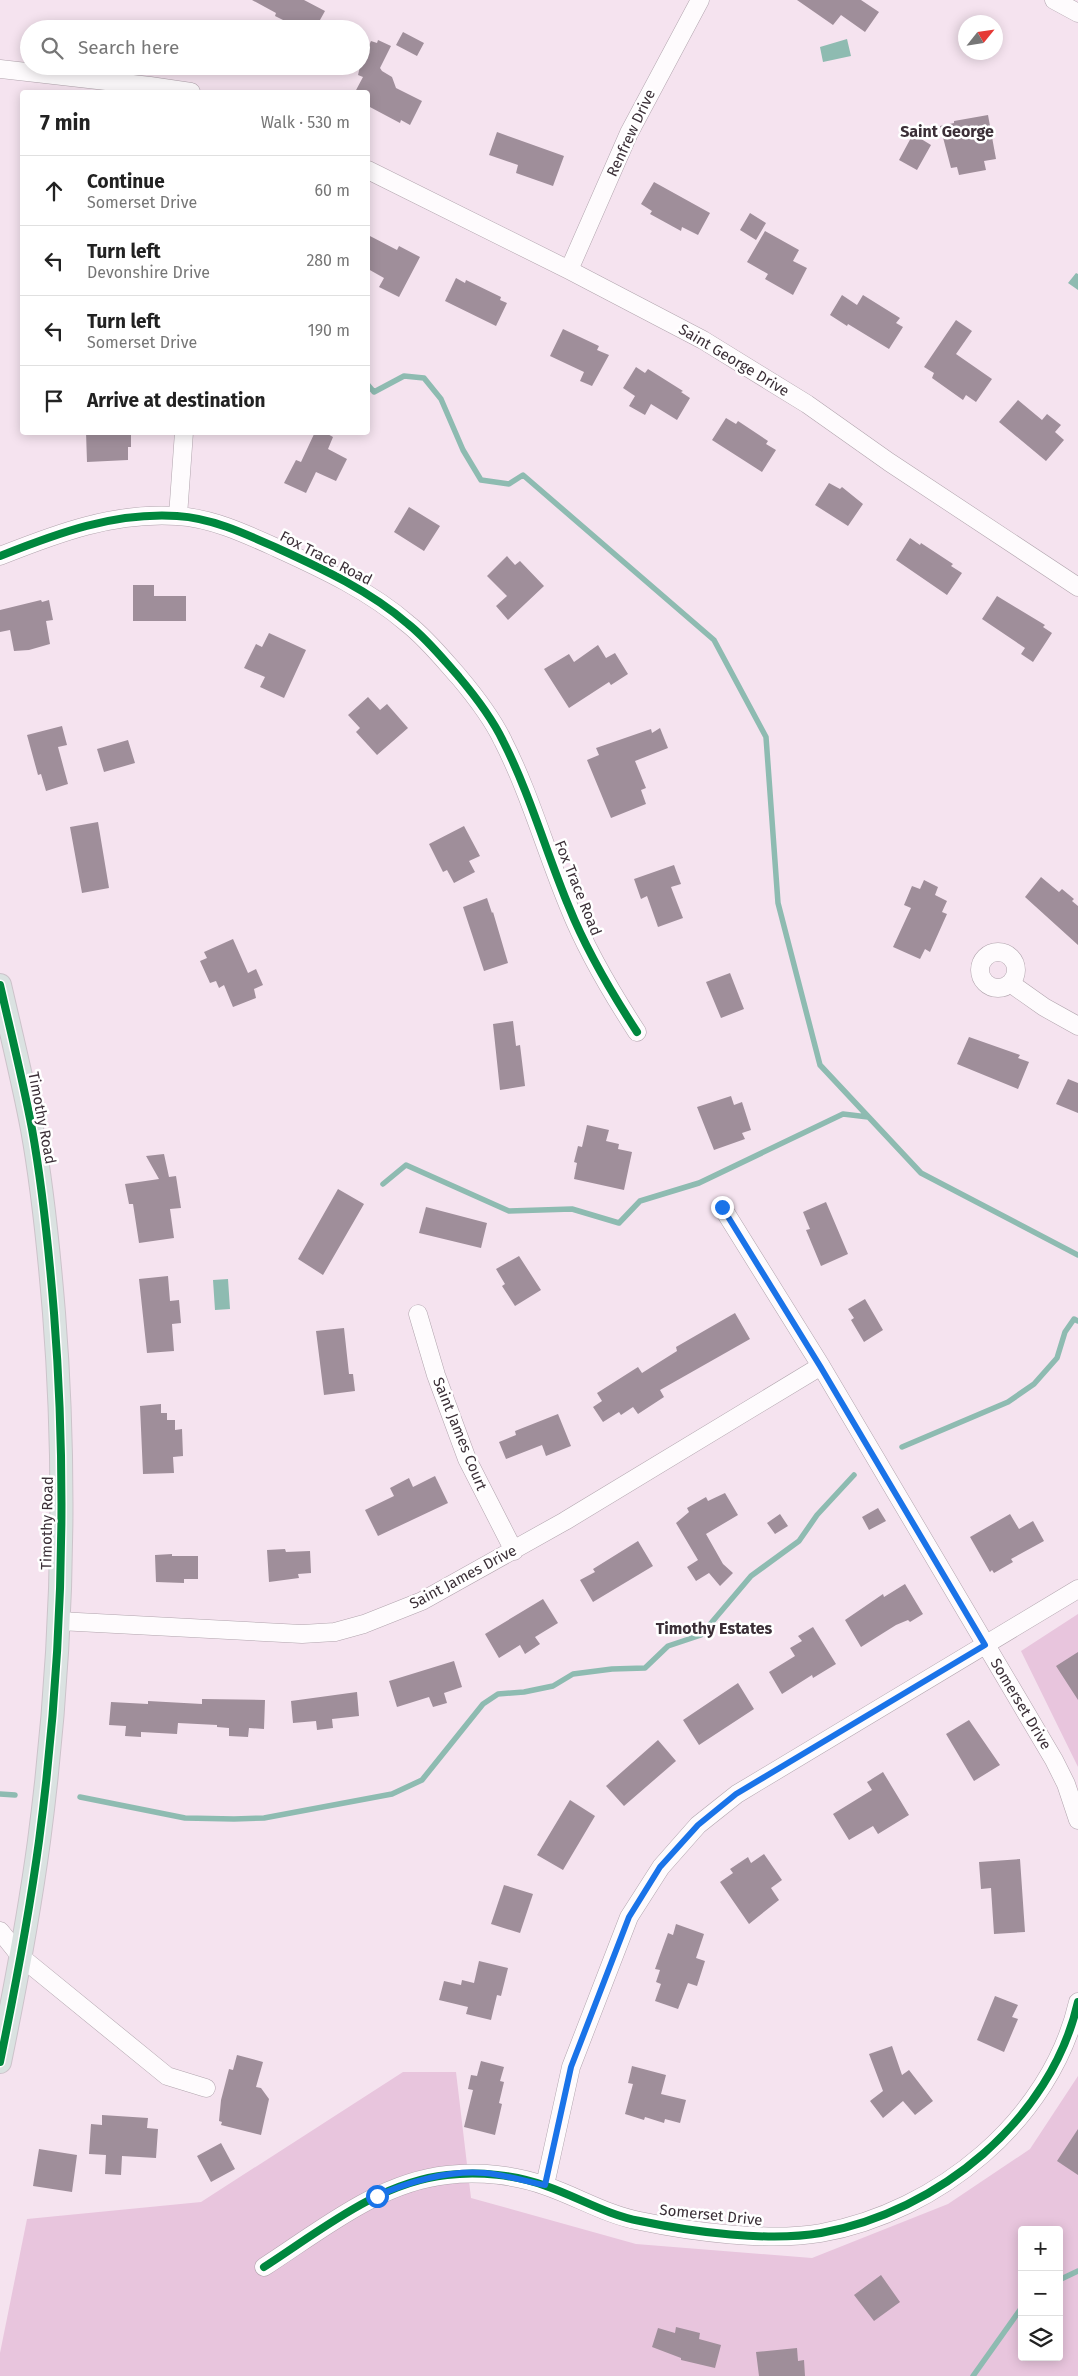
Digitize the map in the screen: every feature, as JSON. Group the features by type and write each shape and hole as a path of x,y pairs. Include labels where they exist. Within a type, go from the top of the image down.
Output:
{"main road":[{"name":"Timothy Road","path":"0,985 32,1128 50,1264 59,1376 63,1494 60,1622 40,1832 21,1957 0,2062"}],"street":[{"name":"Renfrew Drive","path":"570,270 629,133 700,0"},
{"path":"1054,0 1078,13"},
{"path":"0,69 20,72"},
{"path":"45,75 164,90"},
{"name":"Saint George Drive","path":"370,171 570,270 750,367 1078,587"},
{"path":"178,516 184,435"},
{"name":"Fox Trace Road","path":"0,556 74,528 110,519 178,516 214,523 249,536 324,569 373,598 408,624 442,657 474,695 503,739 524,786 586,946 611,993 637,1032"},
{"path":"1010,983 1044,1007 1078,1026"},
{"name":"Somerset Drive","path":"722,1207 820,1366 1054,1760 1066,1784 1078,1820"},
{"name":"Saint James Court","path":"418,1314 436,1375 467,1459 514,1550"},
{"name":"Saint James Drive","path":"60,1622 275,1634 335,1632 364,1624 404,1609 514,1550 820,1366"},
{"path":"545,2185 571,2067 629,1917 660,1867 698,1825 736,1794 1078,1589"},
{"path":"0,1931 21,1957 167,2076 206,2088"},
{"name":"Somerset Drive","path":"264,2267 370,2201 409,2182 446,2175 485,2173 545,2185 612,2214 640,2221 704,2231 795,2236 822,2233 882,2215 911,2204 944,2185 1000,2137 1024,2110 1043,2084 1060,2054 1074,2020 1078,2002"}],"shaded area":[{"path":"847,39 851,56 823,62 820,47"},
{"path":"1076,273 1078,274 1078,290 1068,283"},
{"path":"228,1279 230,1309 215,1310 213,1280"},
{"path":"1078,1614 1078,1767 1021,1651"},
{"path":"403,2072 456,2072 471,2198 636,2244 812,2258 948,2204 1030,2149 1078,2076 1078,2376 0,2376 0,2353 27,2219 201,2202"}],"building":[{"path":"252,0 304,0 325,11 320,20 283,20 275,16 276,13"},
{"path":"797,0 861,0 879,12 865,32 841,15 833,25"},
{"path":"403,32 424,43 417,56 396,45"},
{"path":"378,40 391,46 380,68 382,71 392,77 396,88 422,101 410,125 401,120 400,123 370,107 370,90 356,90 363,77 358,75 370,75 370,43 371,41 377,43"},
{"path":"988,115 996,159 984,161 986,170 959,175 957,167 951,168 940,126 954,123 954,121"},
{"path":"497,132 564,156 553,186 516,173 518,165 489,155"},
{"path":"913,134 931,145 917,170 899,160"},
{"path":"654,182 710,213 698,235 682,227 681,231 650,214 652,211 641,204"},
{"path":"750,213 766,223 756,240 740,230"},
{"path":"765,231 799,250 793,261 807,268 793,295 765,279 768,274 747,262"},
{"path":"370,236 397,250 399,246 420,257 399,297 379,287 384,278 370,270"},
{"path":"456,278 465,283 466,280 501,297 500,300 507,303 496,326 445,301"},
{"path":"842,295 857,305 863,295 900,318 896,323 903,327 889,349 830,315"},
{"path":"956,320 972,331 956,354 992,379 976,402 966,395 963,400 932,378 934,373 924,367"},
{"path":"563,329 599,346 597,350 609,355 592,386 580,381 584,372 550,356"},
{"path":"636,367 645,373 648,369 683,391 681,392 690,398 677,420 651,404 645,415 629,406 635,396 623,388"},
{"path":"1018,400 1042,420 1047,414 1061,425 1055,432 1064,440 1046,461 999,422"},
{"path":"726,418 736,424 738,421 768,441 766,444 776,450 762,472 712,440"},
{"path":"86,435 131,435 131,447 128,447 128,460 87,462"},
{"path":"314,435 329,435 333,437 328,449 347,459 336,481 316,472 306,493 284,483 296,460 301,462"},
{"path":"829,483 840,489 842,487 863,504 848,526 815,505"},
{"path":"409,507 440,526 424,551 394,532"},
{"path":"910,538 953,564 951,566 962,573 947,595 896,560"},
{"path":"507,556 515,565 520,561 544,586 508,620 496,606 507,596 487,576"},
{"path":"133,585 154,585 154,596 186,596 186,621 133,621"},
{"path":"997,596 1045,625 1043,627 1052,633 1033,662 1021,654 1025,648 982,619"},
{"path":"41,600 42,602 49,600 53,620 46,621 50,644 29,650 14,651 10,630 0,632 0,610"},
{"path":"269,633 306,650 284,698 260,687 265,677 244,668 256,644 262,647"},
{"path":"598,645 606,658 615,653 628,674 611,685 609,682 569,708 544,669 569,654 574,662"},
{"path":"368,697 380,710 387,704 408,728 377,755 356,732 360,728 348,715"},
{"path":"62,726 67,745 58,747 68,784 46,791 41,774 38,775 27,735"},
{"path":"660,728 668,748 635,761 646,788 641,790 646,804 611,818 587,760 599,755 596,748 651,729 652,733"},
{"path":"128,740 135,763 104,772 97,749"},
{"path":"98,822 109,888 82,893 70,827"},
{"path":"464,826 480,856 469,861 475,872 454,883 447,870 443,872 429,844"},
{"path":"674,865 681,884 671,887 683,918 658,927 647,896 641,899 634,879"},
{"path":"1041,877 1059,892 1062,889 1074,899 1072,901 1078,906 1078,945 1025,897"},
{"path":"924,880 938,887 935,895 947,901 942,912 947,914 930,952 925,949 920,959 893,947 911,908 904,905 912,886 920,889"},
{"path":"487,898 508,963 484,971 463,907"},
{"path":"233,939 248,973 256,969 263,985 254,989 256,998 233,1007 224,985 219,988 216,981 210,983 200,961 207,958 204,952"},
{"path":"730,973 744,1009 721,1018 706,982"},
{"path":"513,1021 516,1046 520,1045 525,1086 500,1090 493,1024"},
{"path":"969,1037 1020,1055 1018,1058 1029,1062 1018,1089 957,1064"},
{"path":"1068,1079 1078,1083 1078,1113 1056,1104"},
{"path":"731,1096 734,1105 742,1102 751,1130 742,1133 745,1139 714,1150 697,1107"},
{"path":"587,1125 609,1130 606,1141 619,1144 618,1149 632,1152 624,1190 574,1179 577,1163 574,1162 578,1146 582,1147"},
{"path":"164,1154 169,1177 176,1176 181,1208 170,1209 174,1238 139,1243 133,1204 129,1204 125,1184 159,1179 146,1156"},
{"path":"338,1189 364,1204 323,1275 298,1259"},
{"path":"826,1202 848,1254 821,1266 806,1230 810,1229 803,1212"},
{"path":"426,1207 487,1223 481,1248 419,1233"},
{"path":"519,1256 541,1290 515,1306 502,1286 505,1284 496,1269"},
{"path":"168,1276 170,1301 179,1300 181,1323 172,1324 174,1351 147,1353 139,1279"},
{"path":"865,1299 883,1330 864,1342 851,1320 854,1318 848,1309"},
{"path":"735,1313 750,1339 660,1390 664,1397 638,1414 633,1407 621,1415 619,1412 603,1422 593,1407 602,1401 597,1393 638,1367 642,1373 677,1351 676,1347"},
{"path":"344,1328 349,1374 353,1374 355,1391 324,1395 316,1331"},
{"path":"161,1404 161,1413 167,1413 167,1420 175,1420 175,1430 182,1429 183,1456 173,1457 174,1473 143,1474 140,1406"},
{"path":"558,1414 571,1446 546,1456 542,1445 506,1459 499,1442 516,1435 515,1431"},
{"path":"435,1476 448,1503 378,1536 365,1510 394,1496 390,1488 409,1478 413,1487"},
{"path":"725,1493 738,1515 706,1534 723,1564 733,1573 720,1586 709,1573 696,1581 687,1567 698,1560 676,1523 689,1512 687,1508 706,1497 708,1501"},
{"path":"878,1508 886,1521 869,1530 862,1517"},
{"path":"780,1514 788,1526 775,1534 767,1523"},
{"path":"1010,1514 1019,1529 1033,1521 1044,1541 1011,1559 1013,1562 994,1573 992,1570 990,1572 970,1537"},
{"path":"638,1541 653,1566 593,1602 580,1580 595,1572 593,1569"},
{"path":"285,1549 286,1552 310,1551 311,1573 298,1574 299,1578 269,1582 267,1550"},
{"path":"172,1554 172,1556 198,1556 198,1579 184,1579 184,1583 156,1582 155,1555"},
{"path":"905,1584 923,1614 910,1622 908,1620 896,1625 861,1647 845,1620 883,1594 884,1597"},
{"path":"543,1599 558,1623 535,1637 540,1644 525,1654 520,1645 499,1658 485,1634"},
{"path":"813,1627 836,1664 813,1678 812,1675 782,1694 769,1672 795,1656 790,1648 802,1641 798,1636"},
{"path":"1078,1652 1078,1700 1056,1666"},
{"path":"454,1661 462,1687 444,1693 447,1703 433,1707 429,1697 397,1707 389,1681"},
{"path":"738,1683 754,1709 699,1745 683,1720"},
{"path":"357,1692 359,1716 332,1719 333,1728 317,1730 316,1721 293,1723 291,1701"},
{"path":"202,1699 265,1700 264,1729 249,1728 248,1737 229,1736 229,1728 217,1727 217,1725 178,1723 177,1734 141,1732 141,1737 125,1736 126,1726 109,1725 111,1702 148,1704 148,1701 202,1704"},
{"path":"969,1720 1000,1765 974,1781 946,1734"},
{"path":"658,1740 676,1761 624,1806 606,1786"},
{"path":"883,1772 909,1815 878,1834 873,1826 849,1840 833,1814 872,1790 867,1782"},
{"path":"570,1800 595,1816 563,1870 537,1855"},
{"path":"764,1854 782,1880 771,1888 779,1900 749,1924 720,1882 733,1873 730,1869 748,1857 751,1863"},
{"path":"1020,1859 1025,1932 994,1934 991,1888 981,1889 979,1862"},
{"path":"504,1885 533,1894 520,1933 491,1924"},
{"path":"676,1924 704,1934 696,1958 705,1961 697,1986 688,1983 678,2009 655,2001 661,1984 656,1982 660,1970 655,1969 668,1933 673,1935"},
{"path":"479,1961 508,1968 501,1996 497,1995 491,2020 466,2014 468,2007 439,2000 444,1981 461,1985 462,1980 474,1983"},
{"path":"995,1996 1018,2005 1012,2017 1018,2019 1004,2052 977,2040"},
{"path":"892,2046 902,2075 909,2070 933,2101 915,2115 903,2101 883,2118 870,2101 883,2091 869,2054"},
{"path":"237,2055 263,2062 256,2087 261,2088 269,2099 261,2135 221,2125 222,2122 219,2121 221,2100 229,2069 233,2070"},
{"path":"481,2061 504,2067 500,2081 504,2082 499,2103 502,2104 495,2135 464,2127 473,2090 468,2089 471,2075 477,2076"},
{"path":"632,2066 666,2075 661,2094 686,2100 680,2123 665,2119 664,2123 645,2117 644,2120 625,2114 633,2084 628,2083"},
{"path":"102,2115 148,2118 147,2128 158,2129 156,2158 122,2156 121,2175 105,2174 106,2155 89,2154 91,2124 102,2125"},
{"path":"1078,2129 1078,2175 1057,2161"},
{"path":"221,2143 235,2169 211,2182 197,2156"},
{"path":"39,2149 77,2155 72,2192 33,2186"},
{"path":"881,2275 900,2302 874,2321 854,2295"},
{"path":"676,2327 700,2333 699,2339 721,2345 715,2368 681,2360 681,2358 652,2347 658,2328 675,2333"},
{"path":"797,2348 798,2361 804,2360 805,2376 759,2376 756,2352"}],"waterway":[{"path":"370,387 374,392 404,376 424,378 441,399 463,450 481,480 509,484 523,475 714,640 766,737 778,903 820,1065 921,1173 1078,1255"},
{"path":"383,1184 406,1165 509,1211 572,1209 619,1223 640,1201 699,1183 843,1114 868,1117"},
{"path":"902,1447 1008,1402 1034,1384 1057,1358 1065,1332 1074,1319 1078,1321"},
{"path":"80,1797 185,1818 234,1819 264,1818 392,1794 422,1780 483,1704 498,1694 524,1692 553,1686 573,1674 612,1669 645,1668 668,1646 701,1635 751,1576 799,1541 817,1515 854,1475"},
{"path":"0,1794 15,1795"},
{"path":"1063,2278 1078,2271"},
{"path":"973,2376 1018,2313"}],"cycle path":[{"path":"0,556 43,539 109,521 131,517 190,517 228,527 294,556 362,591 393,612 422,636 441,656 471,692 494,724 513,761 530,802 576,924 609,987 637,1032"},
{"path":"0,985 21,1075 39,1175 54,1313 61,1446 58,1644 47,1775 31,1896 0,2062"},
{"path":"264,2267 351,2210 374,2198 422,2179 459,2174 484,2174 522,2179 546,2186 628,2218 706,2232 755,2236 800,2236 865,2222 907,2205 947,2182 983,2154 1016,2121 1043,2085 1064,2045 1078,2002"}],"district":[{"name":"Saint George","path":"947,131"},
{"name":"Timothy Estates","path":"714,1628"}],"route":[{"path":"377,2196 409,2182 446,2175 485,2173 545,2185 571,2067 605,1973 629,1917 660,1867 698,1825 736,1794 985,1645 820,1366 722,1207"}]}
